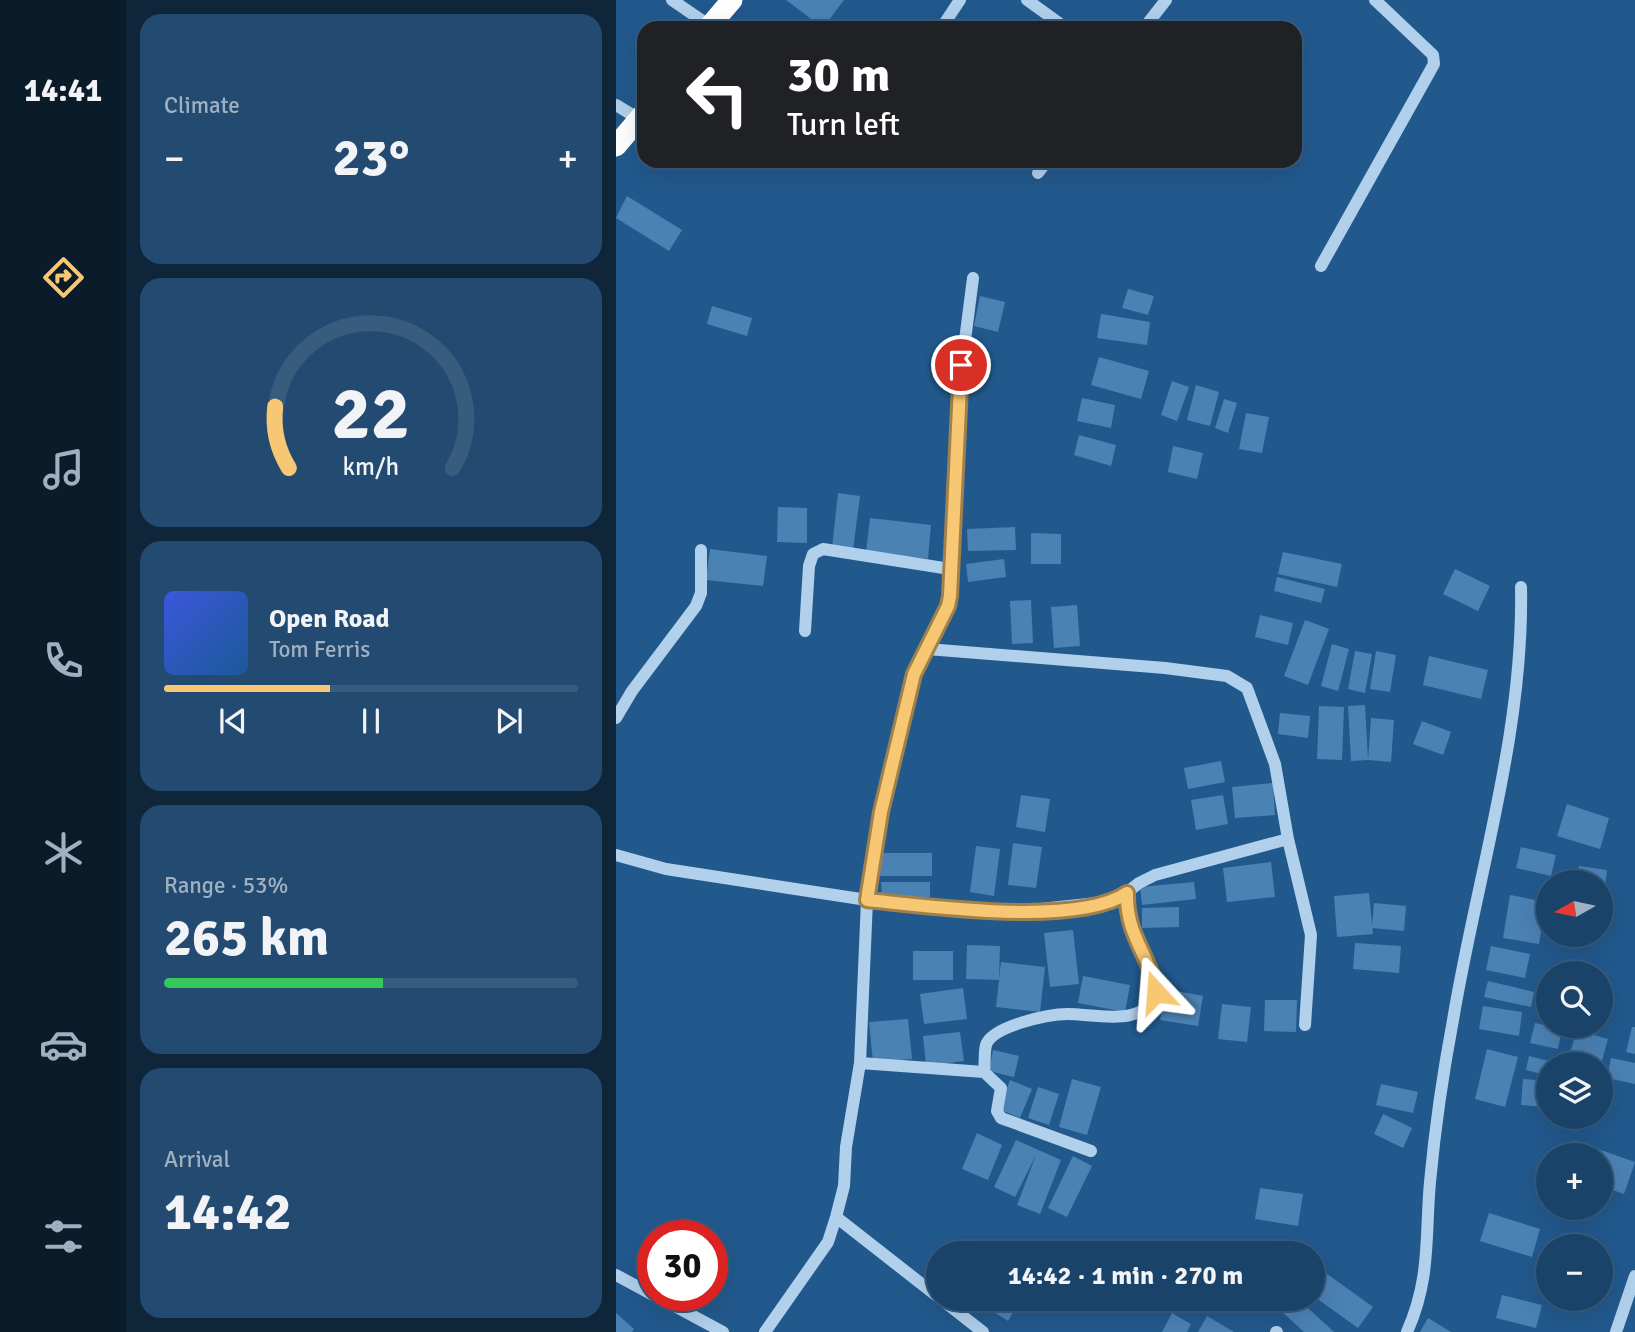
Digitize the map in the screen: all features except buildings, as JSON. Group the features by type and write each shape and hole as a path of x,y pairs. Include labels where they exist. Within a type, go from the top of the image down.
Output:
{"highway":[{"path":"714,21 732,0"},
{"path":"616,146 637,121"}],"street":[{"path":"671,0 701,21"},
{"path":"946,21 961,0"},
{"path":"1027,0 1056,21"},
{"path":"1150,21 1166,0"},
{"path":"1321,266 1434,64 1433,55 1375,0"},
{"path":"616,105 637,114"},
{"path":"1038,173 1042,168"},
{"path":"765,1332 828,1242 844,1185 846,1147 860,1063 867,900 895,749 914,674 948,606 959,387 973,278"},
{"path":"805,631 809,566 813,554 823,549 950,569"},
{"path":"616,718 696,606 701,593 701,550"},
{"path":"1407,1332 1427,1269 1430,1183 1438,1117 1453,1019 1506,751 1522,631 1521,587"},
{"path":"926,649 1165,668 1227,676 1247,688 1275,764 1311,935 1305,1025"},
{"path":"616,855 666,869 867,900 1011,912 1116,901 1139,883 1155,876 1289,839"},
{"path":"984,1072 986,1045 995,1032 1005,1027 1065,1014 1121,1017 1137,1014 1149,1007 1156,992 1153,975 1130,928 1127,893"},
{"path":"860,1063 984,1072 1001,1088 997,1111 1001,1118 1091,1151"},
{"path":"836,1217 955,1313 983,1332"},
{"path":"616,1275 637,1286"},
{"path":"1616,1332 1635,1276"},
{"path":"683,1311 723,1332"}],"route":[{"path":"961,365 950,596 948,606 914,674 881,812 867,900 1011,912 1097,905 1116,901 1127,893 1126,909 1130,928 1153,975 1156,992"}]}
